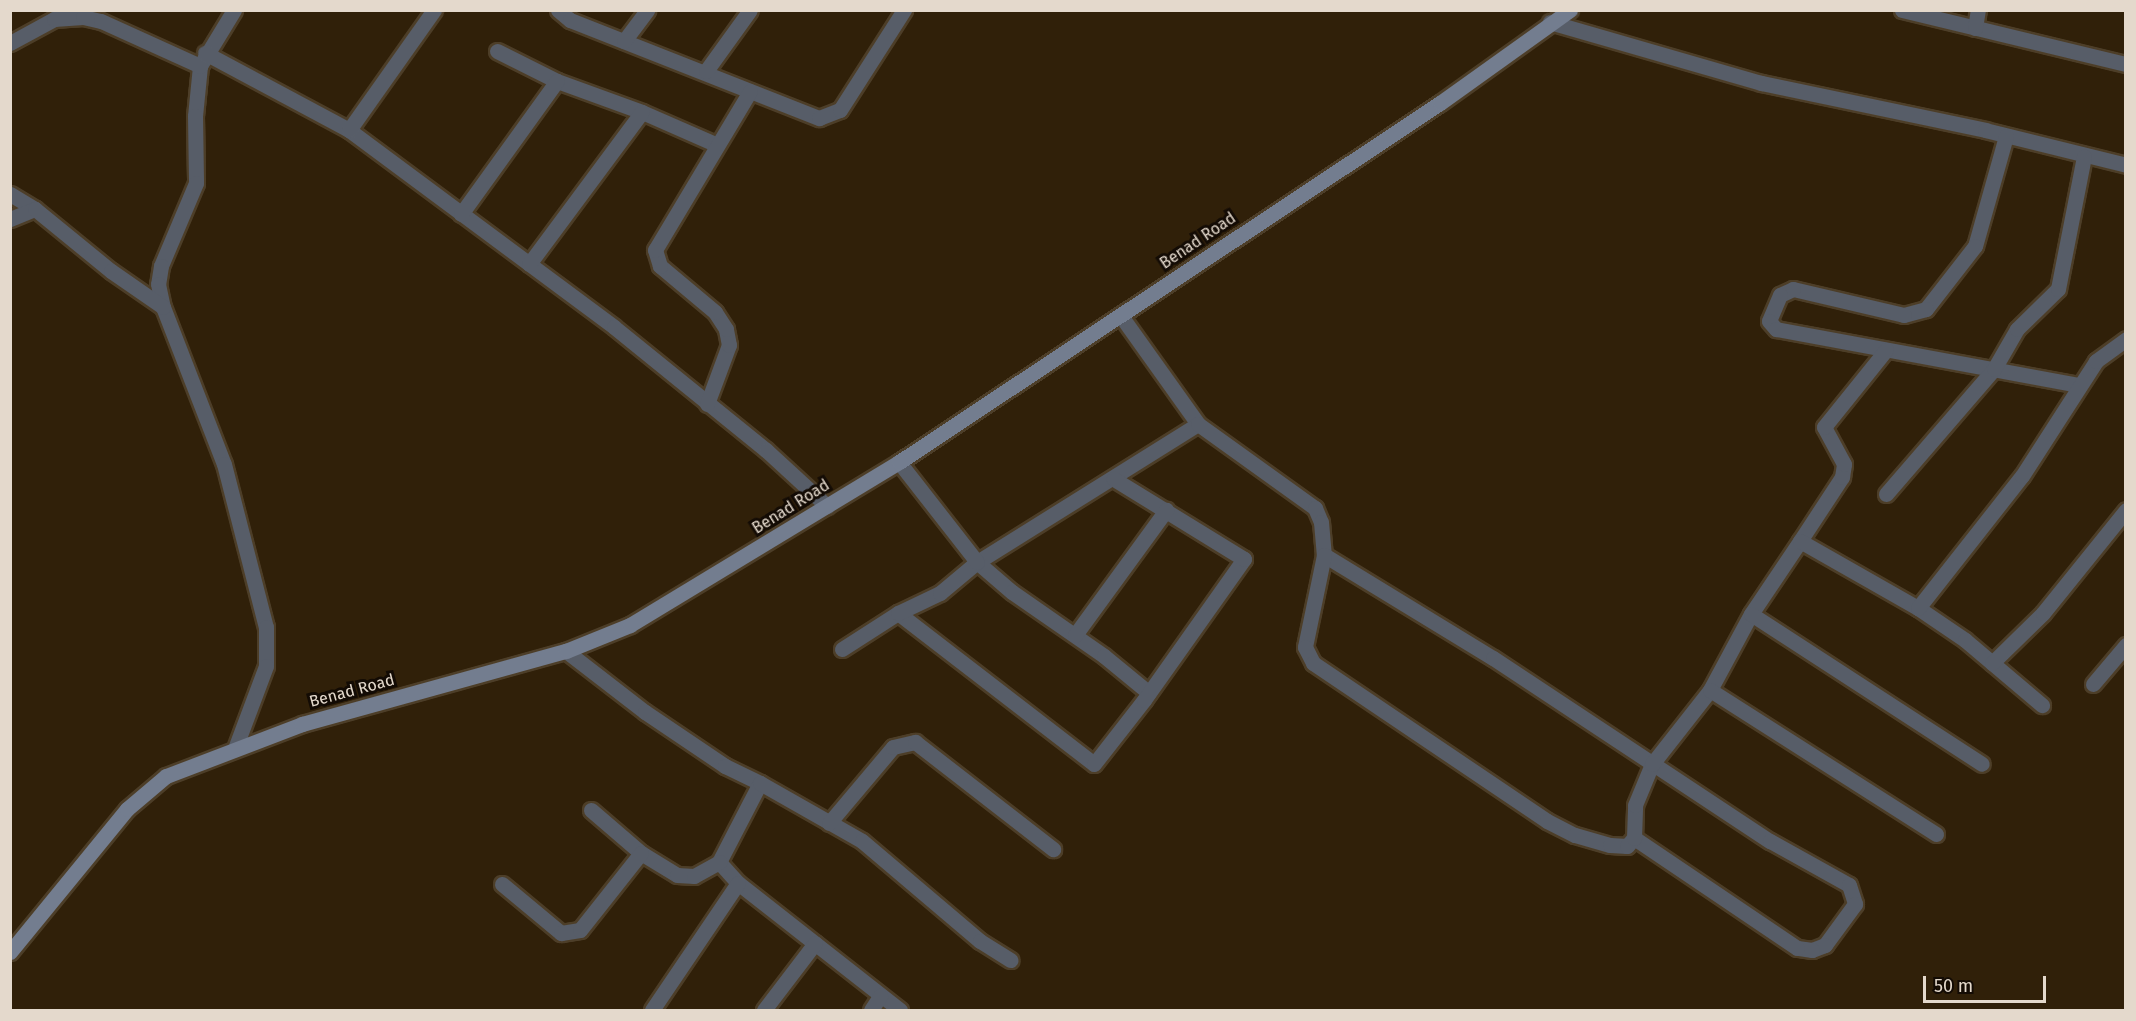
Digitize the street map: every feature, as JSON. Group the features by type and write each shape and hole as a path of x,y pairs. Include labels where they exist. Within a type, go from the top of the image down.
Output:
{"main road":[{"name":"Benad Road","path":"10,952 127,809 166,776 236,746 313,721 566,651 630,625 899,462 1440,104 1570,10"}],"street":[{"path":"234,10 203,59 195,116 196,183 158,275 163,307 224,464 266,627 266,666 236,746"},
{"path":"349,130 434,10"},
{"path":"558,10 570,20 705,71 796,111 819,118 840,110 904,10"},
{"path":"624,41 647,10"},
{"path":"705,71 750,10"},
{"path":"1902,10 2126,64"},
{"path":"1975,28 1978,10"},
{"path":"10,43 54,19 83,17 101,21 203,59 349,130 529,264 766,450 826,506"},
{"path":"1551,22 1761,83 2006,136 2084,157 2126,165"},
{"path":"497,51 557,81 642,112 717,145"},
{"path":"461,214 557,81"},
{"path":"707,404 729,345 726,329 715,312 655,259 656,249 750,91"},
{"path":"529,264 642,112"},
{"path":"2006,136 1975,246 1926,309 1904,315 1793,289 1775,301 1769,321 1776,329 2078,385"},
{"path":"1886,494 1994,369 2017,329 2058,289 2084,157"},
{"path":"10,194 35,209 111,272 163,307"},
{"path":"10,219 35,209"},
{"path":"1121,316 1198,424 1315,508 1322,522 1324,555 1305,647 1313,663 1547,821 1575,835 1610,845 1627,846 1634,838 1635,805 1652,764 1710,690 1751,614 1842,477 1844,464 1824,427 1886,350"},
{"path":"1918,608 2022,476 2078,385 2096,361 2125,342"},
{"path":"842,649 898,613 940,593 977,562 1114,479 1198,424"},
{"path":"899,462 977,562 1012,592 1075,635 1149,693"},
{"path":"898,613 1094,764 1149,693 1244,559 1114,479"},
{"path":"1075,635 1166,510"},
{"path":"1992,663 2043,613 2126,510"},
{"path":"1800,541 1918,608 1992,663 2042,705"},
{"path":"1324,555 1493,658 1770,842 1849,885 1855,904 1825,945 1812,950 1797,948 1634,838"},
{"path":"1751,614 1982,764"},
{"path":"2093,684 2126,645"},
{"path":"566,651 645,712 725,766 760,783 862,841 980,941 1011,960"},
{"path":"1710,690 1936,834"},
{"path":"829,823 893,747 915,742 1053,849"},
{"path":"591,810 641,853 677,875 694,876 719,862 760,783"},
{"path":"502,884 561,933 580,930 641,853"},
{"path":"719,862 738,883 900,1011"},
{"path":"652,1011 738,883"},
{"path":"764,1011 815,943"},
{"path":"871,1011 880,996"}]}
